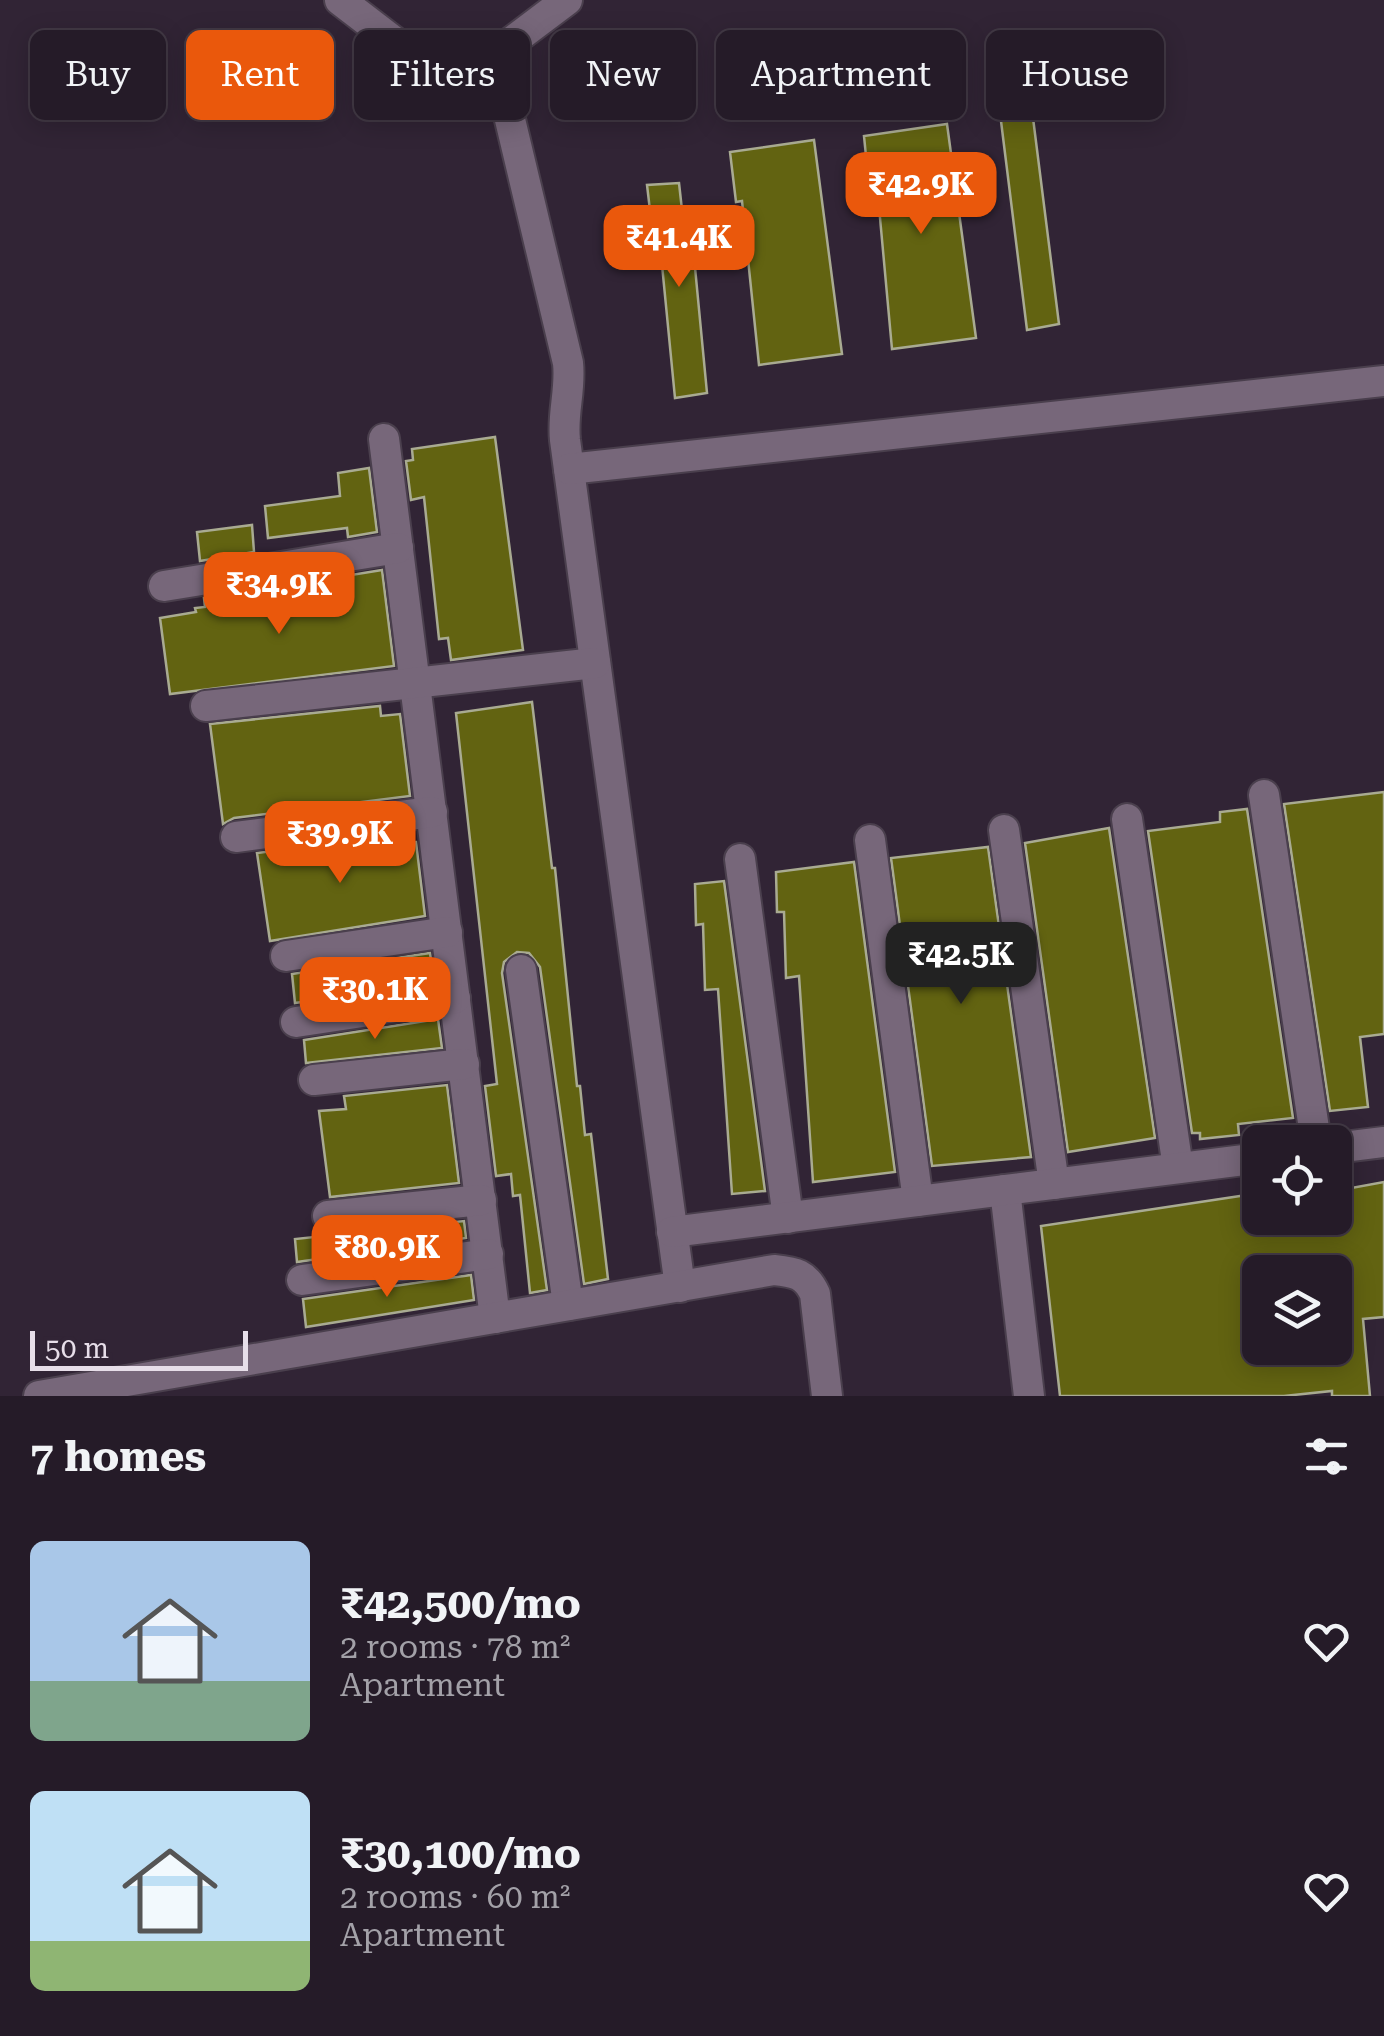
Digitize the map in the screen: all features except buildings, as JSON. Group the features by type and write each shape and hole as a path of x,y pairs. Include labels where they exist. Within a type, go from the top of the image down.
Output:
{"street":[{"path":"340,0 379,30"},
{"path":"524,30 567,0"},
{"path":"510,120 571,383 562,417 680,1287"},
{"path":"569,469 1384,381"},
{"path":"384,438 496,1318"},
{"path":"164,586 398,548"},
{"path":"206,706 596,663"},
{"path":"1264,796 1313,1125"},
{"path":"236,836 432,812"},
{"path":"1127,819 1178,1168"},
{"path":"1004,830 1054,1184"},
{"path":"870,840 918,1201"},
{"path":"740,859 788,1218"},
{"path":"286,956 447,932"},
{"path":"521,970 568,1305"},
{"path":"296,1022 456,998"},
{"path":"314,1080 464,1064"},
{"path":"1352,1146 1384,1142"},
{"path":"672,1232 1242,1160"},
{"path":"1005,1190 1030,1396"},
{"path":"328,1216 481,1200"},
{"path":"302,1280 488,1254"},
{"path":"39,1396 774,1270 796,1272 810,1281 816,1294 828,1396"}]}
